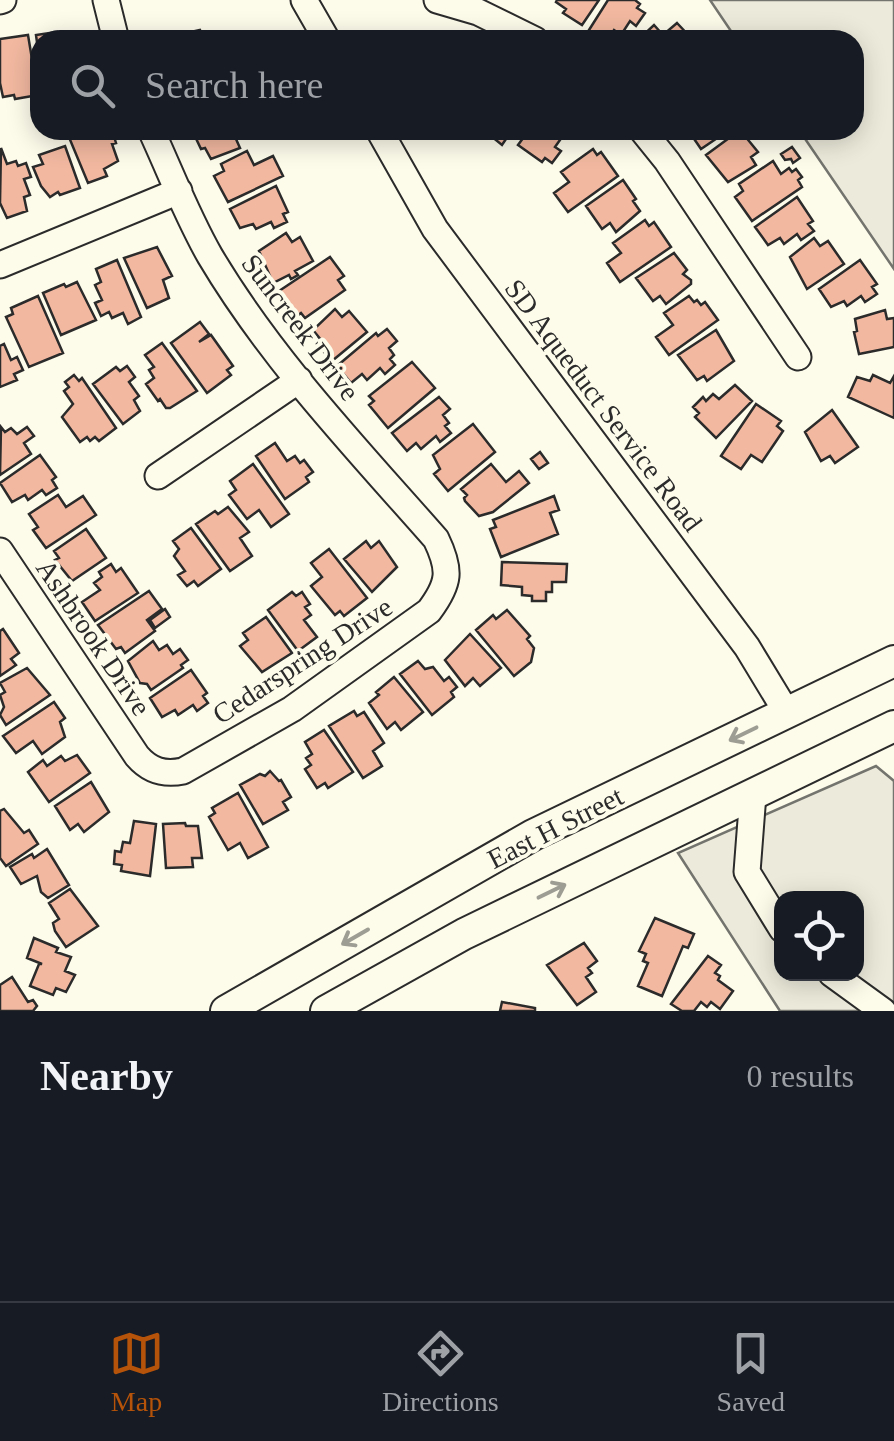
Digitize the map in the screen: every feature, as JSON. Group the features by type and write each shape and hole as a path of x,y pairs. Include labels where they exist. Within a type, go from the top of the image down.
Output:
{"main road":[{"name":"East H Street","path":"226,1011 533,835 894,661"},
{"name":"East H Street","path":"326,1011 464,934 894,726"}],"street":[{"path":"106,0 114,30"},
{"path":"304,0 321,30"},
{"path":"437,0 478,12 515,30"},
{"name":"Suncreek Drive","path":"156,140 208,252 238,299 298,380 436,539"},
{"name":"SD Aqueduct Service Road","path":"385,140 436,229 747,647 787,713"},
{"path":"650,140 798,357"},
{"path":"0,265 180,191"},
{"path":"158,476 298,380"},
{"name":"Cedarspring Drive","path":"137,756 157,771 183,771 292,709 418,620 443,592 448,563 436,539"},
{"name":"Ashbrook Drive","path":"0,551 137,756"},
{"path":"752,794 746,872 774,916"},
{"path":"842,981 883,1011"}],"shaded area":[{"path":"710,0 894,0 894,269 806,140 864,140 864,30 730,30"},
{"path":"876,766 894,781 894,1011 780,1011 678,853"}],"building":[{"path":"557,0 599,0 582,25 563,13 566,9"},
{"path":"608,0 635,0 640,4 637,8 645,13 636,26 630,21 624,30 589,30"},
{"path":"28,35 30,96 3,97 0,39"},
{"path":"70,140 115,140 112,144 118,161 104,169 107,176 88,183"},
{"path":"197,140 236,140 240,148 211,159 205,148 201,149"},
{"path":"522,140 560,140 555,147 561,151 552,163 545,158 542,162 518,145"},
{"path":"695,140 714,140 701,149"},
{"path":"726,140 748,140 758,152 751,157 756,165 728,182 706,155"},
{"path":"65,146 80,188 50,197 33,167 43,164 39,155"},
{"path":"792,147 800,158 793,163 781,154"},
{"path":"1,148 7,164 26,163 31,177 24,179 30,195 24,197 27,211 7,218 0,203"},
{"path":"593,149 597,155 601,152 618,176 568,212 554,193 569,182 561,172"},
{"path":"247,151 254,165 273,156 283,176 228,202 214,176 224,171 221,164"},
{"path":"773,161 781,174 789,168 792,172 796,169 802,177 798,180 802,187 752,221 735,197 743,191 739,184"},
{"path":"623,180 640,211 616,232 610,223 602,229 586,206"},
{"path":"276,186 288,212 283,214 287,222 274,228 271,222 256,229 253,224 240,228 230,209"},
{"path":"797,197 813,221 808,224 814,231 801,240 797,234 784,244 780,238 768,245 755,227"},
{"path":"645,220 649,226 654,222 671,247 620,282 607,263 621,253 613,243"},
{"path":"286,233 292,242 300,237 313,261 295,271 298,275 291,279 289,275 273,283 259,251"},
{"path":"814,238 820,246 828,241 844,264 807,289 790,257"},
{"path":"157,247 172,276 163,280 169,298 147,308 124,258"},
{"path":"674,253 687,270 683,274 691,284 666,304 660,296 653,301 636,278"},
{"path":"330,257 344,276 338,280 345,290 305,318 301,313 297,316 279,291"},
{"path":"117,260 141,317 128,324 123,313 112,318 109,312 101,316 95,303 102,300 95,285 101,282 96,269"},
{"path":"860,260 877,284 872,287 877,294 865,302 861,296 847,306 844,301 831,307 819,289"},
{"path":"77,282 96,320 61,335 43,293"},
{"path":"38,296 63,353 29,367 6,317 13,314 11,308"},
{"path":"689,296 701,305 705,302 718,320 669,355 656,337 673,325 664,313"},
{"path":"335,309 342,317 349,311 367,332 332,361 317,344 321,340 313,330"},
{"path":"885,310 887,319 894,318 894,347 859,354 855,319"},
{"path":"200,322 209,334 199,342 211,335 233,366 227,370 231,375 207,393 171,343"},
{"path":"387,329 397,341 389,348 395,365 385,374 380,368 367,380 362,374 351,383 337,366 376,333 378,336"},
{"path":"716,330 734,361 707,381 704,376 697,380 678,355"},
{"path":"162,343 197,391 170,408 158,401 146,384 154,378 149,370 154,367 145,355"},
{"path":"4,344 11,360 17,357 23,370 14,374 17,380 0,387 0,346"},
{"path":"412,362 435,388 388,428 369,405 374,401 369,396"},
{"path":"127,366 135,377 129,382 139,396 134,400 140,411 123,424 93,384 116,367 120,371"},
{"path":"74,375 79,381 82,378 116,428 99,441 87,437 80,442 62,417 73,404 64,391 69,387 65,382"},
{"path":"873,375 890,383 894,376 894,418 848,397 857,377 870,381"},
{"path":"735,385 752,401 716,438 695,417 699,413 693,407 703,397 706,401 713,394 719,399"},
{"path":"439,397 450,409 443,415 451,433 440,442 436,436 421,449 416,443 407,451 392,433"},
{"path":"756,404 781,421 777,426 783,431 762,462 751,455 741,469 721,456"},
{"path":"832,410 858,447 835,463 830,456 821,461 805,432"},
{"path":"473,424 495,452 448,491 434,474 440,469 433,455"},
{"path":"1,427 5,432 11,428 17,434 27,427 34,436 24,443 31,454 0,475"},
{"path":"275,443 287,461 295,456 313,472 306,477 309,482 285,499 256,456"},
{"path":"540,452 548,463 539,469 531,459"},
{"path":"40,455 56,477 52,480 57,488 46,495 42,490 28,500 25,495 12,502 0,483"},
{"path":"253,464 289,514 271,527 259,510 247,519 229,495 236,490 230,481"},
{"path":"491,464 506,482 519,471 529,483 493,512 479,516 465,501 467,495 461,489"},
{"path":"58,495 66,507 83,496 96,515 46,548 33,530 38,527 29,514"},
{"path":"554,496 559,510 550,513 558,534 501,557 490,529 496,527 493,520"},
{"path":"228,507 249,532 240,538 252,556 230,571 196,524"},
{"path":"191,528 221,569 198,586 194,581 187,586 178,575 185,571 174,556 179,549 173,541"},
{"path":"86,529 106,558 72,581 55,560 59,558 54,551"},
{"path":"366,541 371,548 379,541 397,567 372,592 344,559"},
{"path":"329,549 367,598 344,616 340,611 335,615 311,586 322,577 311,563"},
{"path":"502,562 567,564 566,582 552,582 552,592 546,592 546,601 532,601 532,596 522,595 522,587 501,585"},
{"path":"111,564 116,572 121,568 138,593 95,621 82,602 100,590 94,583 102,577 99,572"},
{"path":"149,591 162,609 147,620 155,631 125,653 121,647 116,649 98,625"},
{"path":"292,592 296,596 302,592 310,604 305,607 311,615 304,620 317,637 298,651 268,610"},
{"path":"165,609 170,617 155,628 150,620"},
{"path":"507,610 530,636 527,639 534,648 531,662 514,676 476,630 493,615 496,619"},
{"path":"266,617 292,653 262,672 240,646 248,640 243,633"},
{"path":"3,629 19,653 11,659 16,665 0,676 0,631"},
{"path":"470,634 501,668 480,686 473,678 465,686 445,660"},
{"path":"153,641 159,650 167,645 173,654 180,649 188,660 181,665 183,668 151,690 140,683 128,661"},
{"path":"418,661 425,669 433,667 444,681 449,677 457,687 451,692 454,697 432,715 400,674"},
{"path":"27,668 50,695 6,725 0,715 4,707 0,695 5,692 0,683"},
{"path":"191,670 207,693 203,696 208,703 197,711 193,705 178,715 175,710 162,717 150,698"},
{"path":"394,677 423,712 401,730 395,722 387,729 369,703"},
{"path":"54,702 65,718 60,722 65,737 42,754 33,741 16,753 3,736"},
{"path":"354,711 357,716 364,712 384,743 373,751 382,766 363,778 329,726"},
{"path":"324,730 353,772 328,788 325,783 317,788 305,769 311,765 306,758 312,754 305,742"},
{"path":"77,755 90,773 49,802 28,772 43,760 47,766 61,756 65,761"},
{"path":"270,771 291,797 283,802 288,810 263,824 240,785"},
{"path":"91,782 109,812 84,832 78,824 70,830 55,806"},
{"path":"238,793 268,847 248,858 240,843 228,850 209,817 215,813 212,808"},
{"path":"4,809 24,833 29,830 38,844 6,866 0,858 0,811"},
{"path":"134,821 156,824 150,876 121,871 122,865 114,864 115,851 121,852 123,842 130,843"},
{"path":"163,824 198,826 202,858 192,858 193,867 166,868"},
{"path":"47,849 69,885 48,898 41,892 37,876 21,884 10,867"},
{"path":"70,889 98,926 66,947 55,931 53,923 59,919 49,903"},
{"path":"655,918 694,934 688,948 683,946 662,996 638,986 648,963 643,961 646,954 639,951"},
{"path":"34,938 71,957 65,971 75,975 66,992 56,988 53,995 30,986 42,964 27,958"},
{"path":"584,943 597,961 588,968 592,973 586,977 596,992 577,1005 547,965"},
{"path":"708,956 721,965 715,973 720,976 718,980 733,991 720,1009 711,1002 707,1007 701,1002 694,1011 682,1011 671,1004"},
{"path":"12,977 28,1002 33,1000 37,1006 33,1011 0,1011 0,985"},
{"path":"502,1002 535,1008 535,1011 500,1011"}]}
